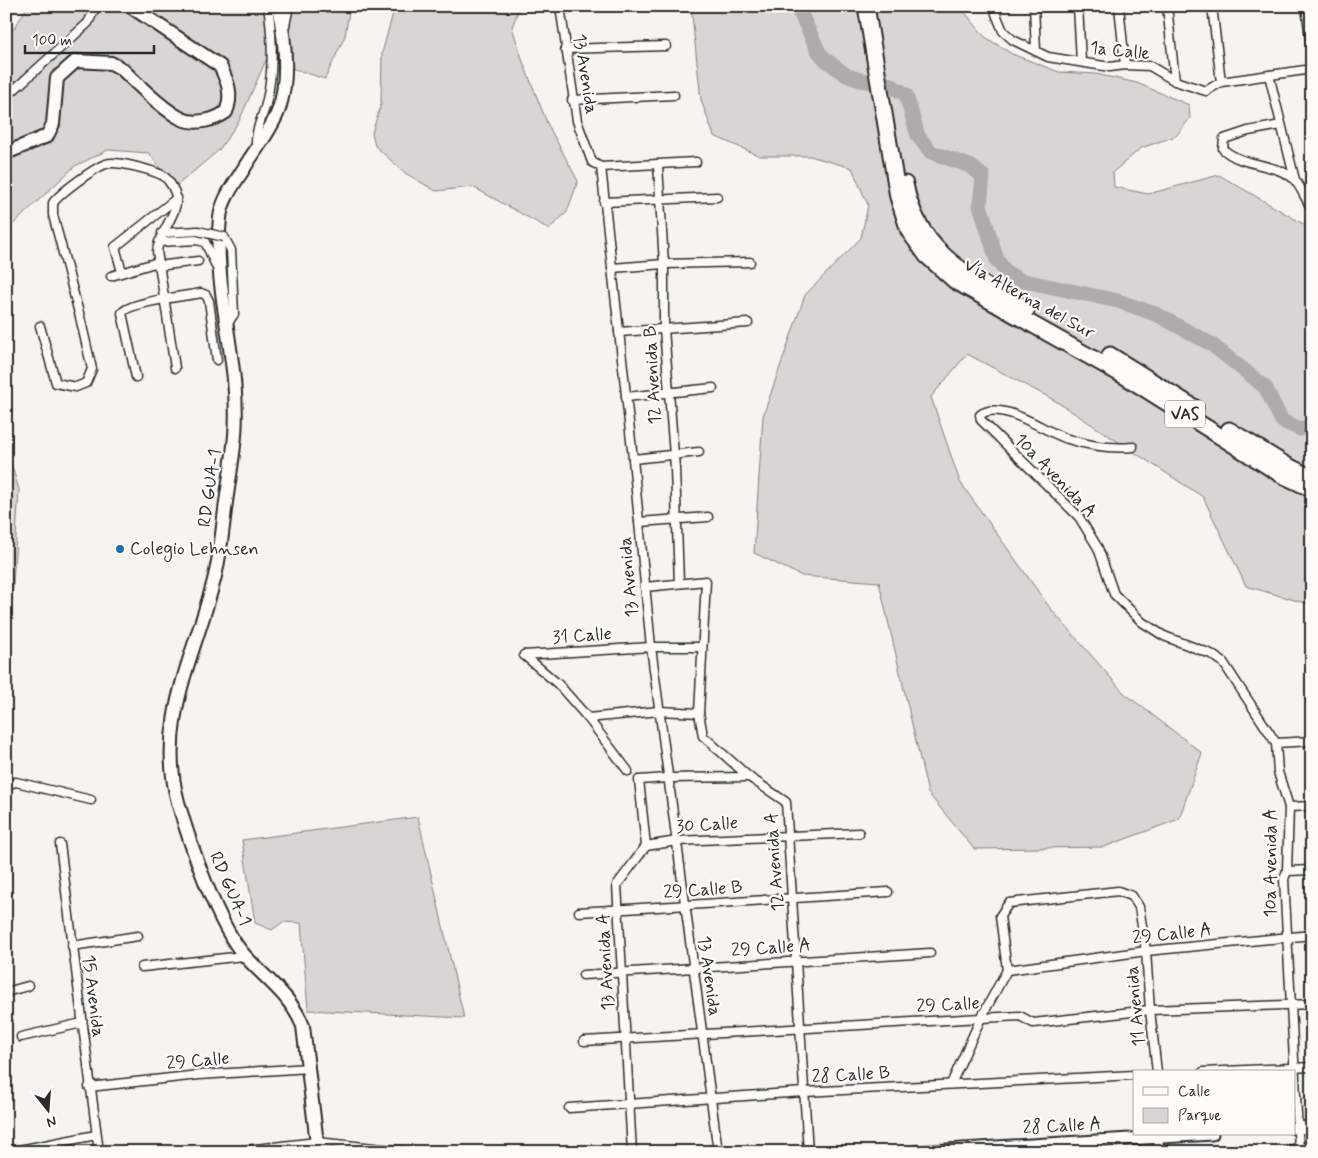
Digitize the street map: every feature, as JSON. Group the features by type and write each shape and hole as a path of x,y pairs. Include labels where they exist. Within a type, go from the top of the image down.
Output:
{"highway":[{"name":"Vía Alterna del Sur","path":"866,6 880,66"},
{"name":"Vía Alterna del Sur","path":"876,6 880,66 902,195 919,226 945,258 996,298 1060,334 1280,474 1312,489"},
{"name":"Vía Alterna del Sur","path":"1060,334 1131,367 1286,465 1312,478"}],"main road":[{"path":"6,152 47,136 53,124 57,78 76,61 111,63 122,69 181,118 195,122 210,120 226,112 230,93 227,80 220,66 130,6"},
{"name":"RD GUA-1","path":"278,6 283,35 284,72 279,109 256,150 225,198 220,215 219,261 236,380 235,434 214,580 185,669 172,724 171,750 173,780 178,802 197,859 231,937 244,956 287,997 297,1010 303,1026 318,1147"},
{"path":"1296,1128 1312,1127"},
{"name":"28 Calle A","path":"914,1152 1158,1136"},
{"path":"1293,1151 1312,1148"}],"street":[{"path":"6,97 88,24 96,6"},
{"path":"256,150 255,133 266,104 271,73 273,37 268,6"},
{"path":"283,35 289,6"},
{"name":"13 Avenida","path":"560,6 572,100 577,121 592,162 600,167 633,459 651,647 718,1152"},
{"path":"1034,6 1036,51"},
{"path":"1078,6 1081,62"},
{"path":"1119,6 1125,65"},
{"path":"1167,6 1176,81"},
{"path":"1212,6 1221,82"},
{"path":"1306,6 1312,55"},
{"name":"1a Calle","path":"996,14 1003,31 1013,40 1048,57 1110,67 1125,65 1150,66 1176,81 1206,91 1221,82 1312,69"},
{"path":"565,49 666,46"},
{"path":"1269,75 1295,180 1312,209"},
{"path":"572,100 674,95"},
{"path":"1281,125 1248,131 1224,139 1223,148 1228,153 1283,172 1295,180"},
{"path":"40,326 56,382 76,387 86,383 92,369 52,207 56,199 99,168 112,162 162,175 168,180 177,198 173,213 159,242 158,264 175,368"},
{"path":"600,167 696,162"},
{"name":"12 Avenida B","path":"658,165 664,264 664,329 677,519 679,584"},
{"path":"604,202 717,197"},
{"path":"122,272 115,248 177,198"},
{"path":"162,233 198,231 224,237 231,250 234,314 228,323"},
{"path":"159,242 197,240 205,242 222,282"},
{"path":"111,276 158,264 198,261"},
{"path":"612,268 664,264 750,262"},
{"path":"136,376 122,313 126,308 165,299 201,293 206,295 209,301 216,360"},
{"path":"619,332 748,323"},
{"path":"626,396 713,388"},
{"name":"10a Avenida A","path":"1133,447 1100,448 1066,439 1017,415 998,411 984,412 980,415 981,420 987,427 1079,517 1098,548 1114,594 1142,622 1164,636 1211,654 1223,662 1276,744 1278,772 1289,807 1287,871 1284,880 1294,1068"},
{"path":"633,459 699,452"},
{"path":"639,522 708,517"},
{"name":"12 Avenida A","path":"679,584 706,581 699,713 703,736 750,777 786,802 808,1152"},
{"path":"645,586 679,584"},
{"name":"31 Calle","path":"588,718 558,684 524,655 651,647 702,647"},
{"path":"588,718 659,711 699,713"},
{"path":"588,718 628,771"},
{"path":"1276,744 1312,741"},
{"path":"646,846 639,780 750,777"},
{"path":"6,785 16,782 91,800"},
{"path":"1289,807 1312,806"},
{"name":"30 Calle","path":"646,846 677,841 859,833"},
{"name":"15 Avenida","path":"60,844 89,1087 99,1152"},
{"name":"13 Avenida A","path":"632,1152 617,884 646,846"},
{"path":"1287,871 1312,870"},
{"name":"11 Avenida","path":"1007,970 1000,916 1009,903 1118,891 1132,896 1139,907 1146,951 1157,1070"},
{"name":"29 Calle B","path":"579,912 888,892"},
{"name":"29 Calle A","path":"1007,970 1146,951 1312,935"},
{"path":"72,946 138,936"},
{"name":"29 Calle A","path":"583,975 930,953"},
{"path":"142,967 244,956"},
{"path":"951,1084 981,1018 1007,970"},
{"path":"6,992 28,986"},
{"name":"29 Calle","path":"584,1041 1020,1016 1034,1023 1150,1010 1312,1004"},
{"path":"21,1037 82,1023"},
{"path":"1248,1070 1312,1066"},
{"name":"29 Calle","path":"89,1087 199,1075 309,1068"},
{"name":"28 Calle B","path":"569,1108 804,1092 1133,1075"},
{"path":"8,1152 96,1135"},
{"path":"1158,1136 1159,1152"},
{"name":"10a Avenida A","path":"1293,1151 1295,1136"},
{"path":"229,1152 318,1147 413,1152"}],"green space":[{"path":"28,6 350,6 345,36 325,79 266,60 239,121 219,150 174,188 149,153 108,150 75,166 6,233 6,41"},
{"path":"395,6 520,6 512,27 523,62 548,125 578,181 567,212 549,229 473,187 436,191 405,173 375,146 372,133 381,104 382,53"},
{"path":"691,6 964,6 963,10 985,37 1012,54 1059,72 1096,74 1137,83 1189,105 1190,118 1176,136 1141,148 1113,172 1114,187 1148,194 1219,175 1312,229 1312,605 1246,586 1203,497 1054,400 967,354 931,397 960,482 1050,608 1124,693 1202,753 1179,819 1104,847 974,849 928,793 879,582 802,576 754,553 763,416 805,295 861,238 868,205 852,168 810,156 760,156 714,136 701,100"},
{"path":"6,446 19,490 12,600 6,611"},
{"path":"418,817 464,1018 308,1010 301,923 283,922 272,930 255,923 242,840"}],"waterway":[{"path":"797,6 819,52 826,60 846,75 860,80 891,85 906,95 918,136 931,152 970,166 983,176 980,205 997,260 1006,272 1020,280 1118,301 1158,315 1211,344 1265,387 1282,421 1300,429 1312,426"}],"place":[{"name":"Colegio Lehnsen","path":"120,549"}]}
